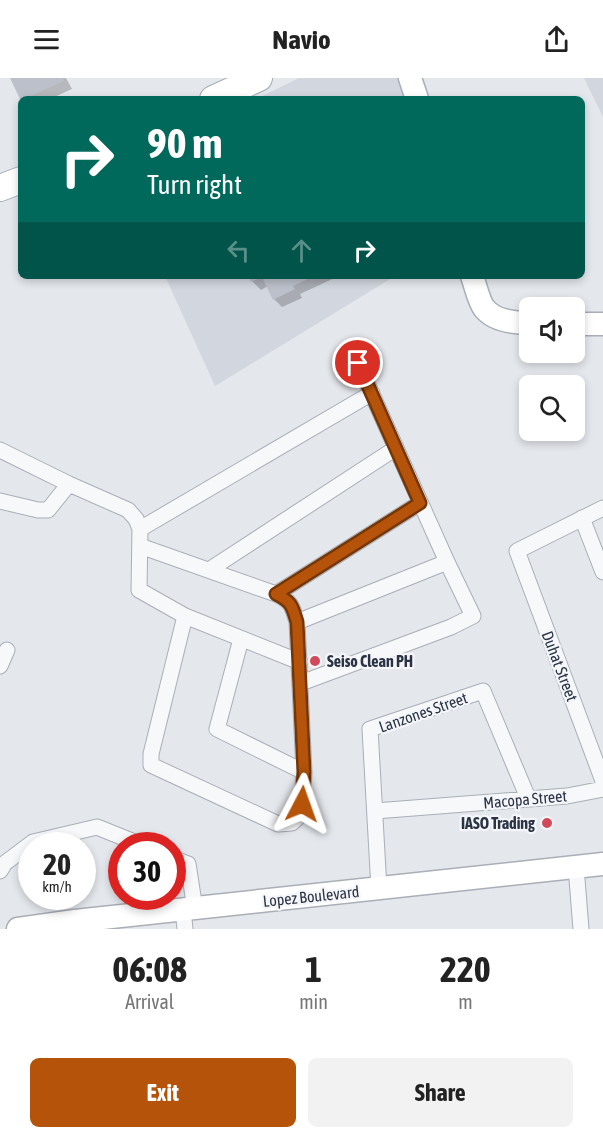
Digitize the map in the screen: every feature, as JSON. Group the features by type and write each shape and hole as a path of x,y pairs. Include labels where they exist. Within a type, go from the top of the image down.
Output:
{"main road":[{"path":"220,96 259,78"},
{"path":"0,188 18,181"}],"street":[{"path":"410,78 416,96"},
{"path":"473,279 483,308 495,316 519,323"},
{"path":"585,324 603,324"},
{"path":"301,683 451,627 473,616 358,363"},
{"path":"140,529 372,393"},
{"path":"209,570 396,448"},
{"path":"0,450 128,510 136,519 140,529 139,590 185,616 300,662"},
{"path":"0,501 38,510 48,510 69,484"},
{"path":"276,594 420,503"},
{"path":"603,508 582,518 603,572"},
{"name":"Duhat Street","path":"582,518 517,551 603,781"},
{"path":"140,546 276,594 288,600 292,606 297,622 300,662 304,772 302,804 298,817 292,823 278,824 151,765 151,754 185,616"},
{"path":"297,622 447,562"},
{"path":"241,639 217,729 304,772"},
{"path":"0,666 8,650"},
{"name":"Lanzones Street","path":"379,889 370,729 483,691 528,798"},
{"name":"Macopa Street","path":"375,811 567,796 603,789"},
{"path":"0,871 5,864 33,842 97,827 109,832"},
{"path":"186,863 188,864 188,916"},
{"name":"Lopez Boulevard","path":"18,929 188,916 379,889 603,864"},
{"path":"576,867 581,929"}],"shaded area":[{"path":"299,78 405,78 410,96 262,96"},
{"path":"584,78 603,78 603,117"},
{"path":"166,279 390,279 215,386"}],"building":[{"path":"10,78 63,78 64,81 31,96 19,96"},
{"path":"263,279 308,279 293,286 295,289 273,300"}],"place":[{"name":"Seiso Clean PH","path":"315,661"},
{"name":"IASO Trading","path":"547,823"}],"route":[{"path":"302,804 304,772 297,622 288,600 276,594 420,503 358,363"}]}
